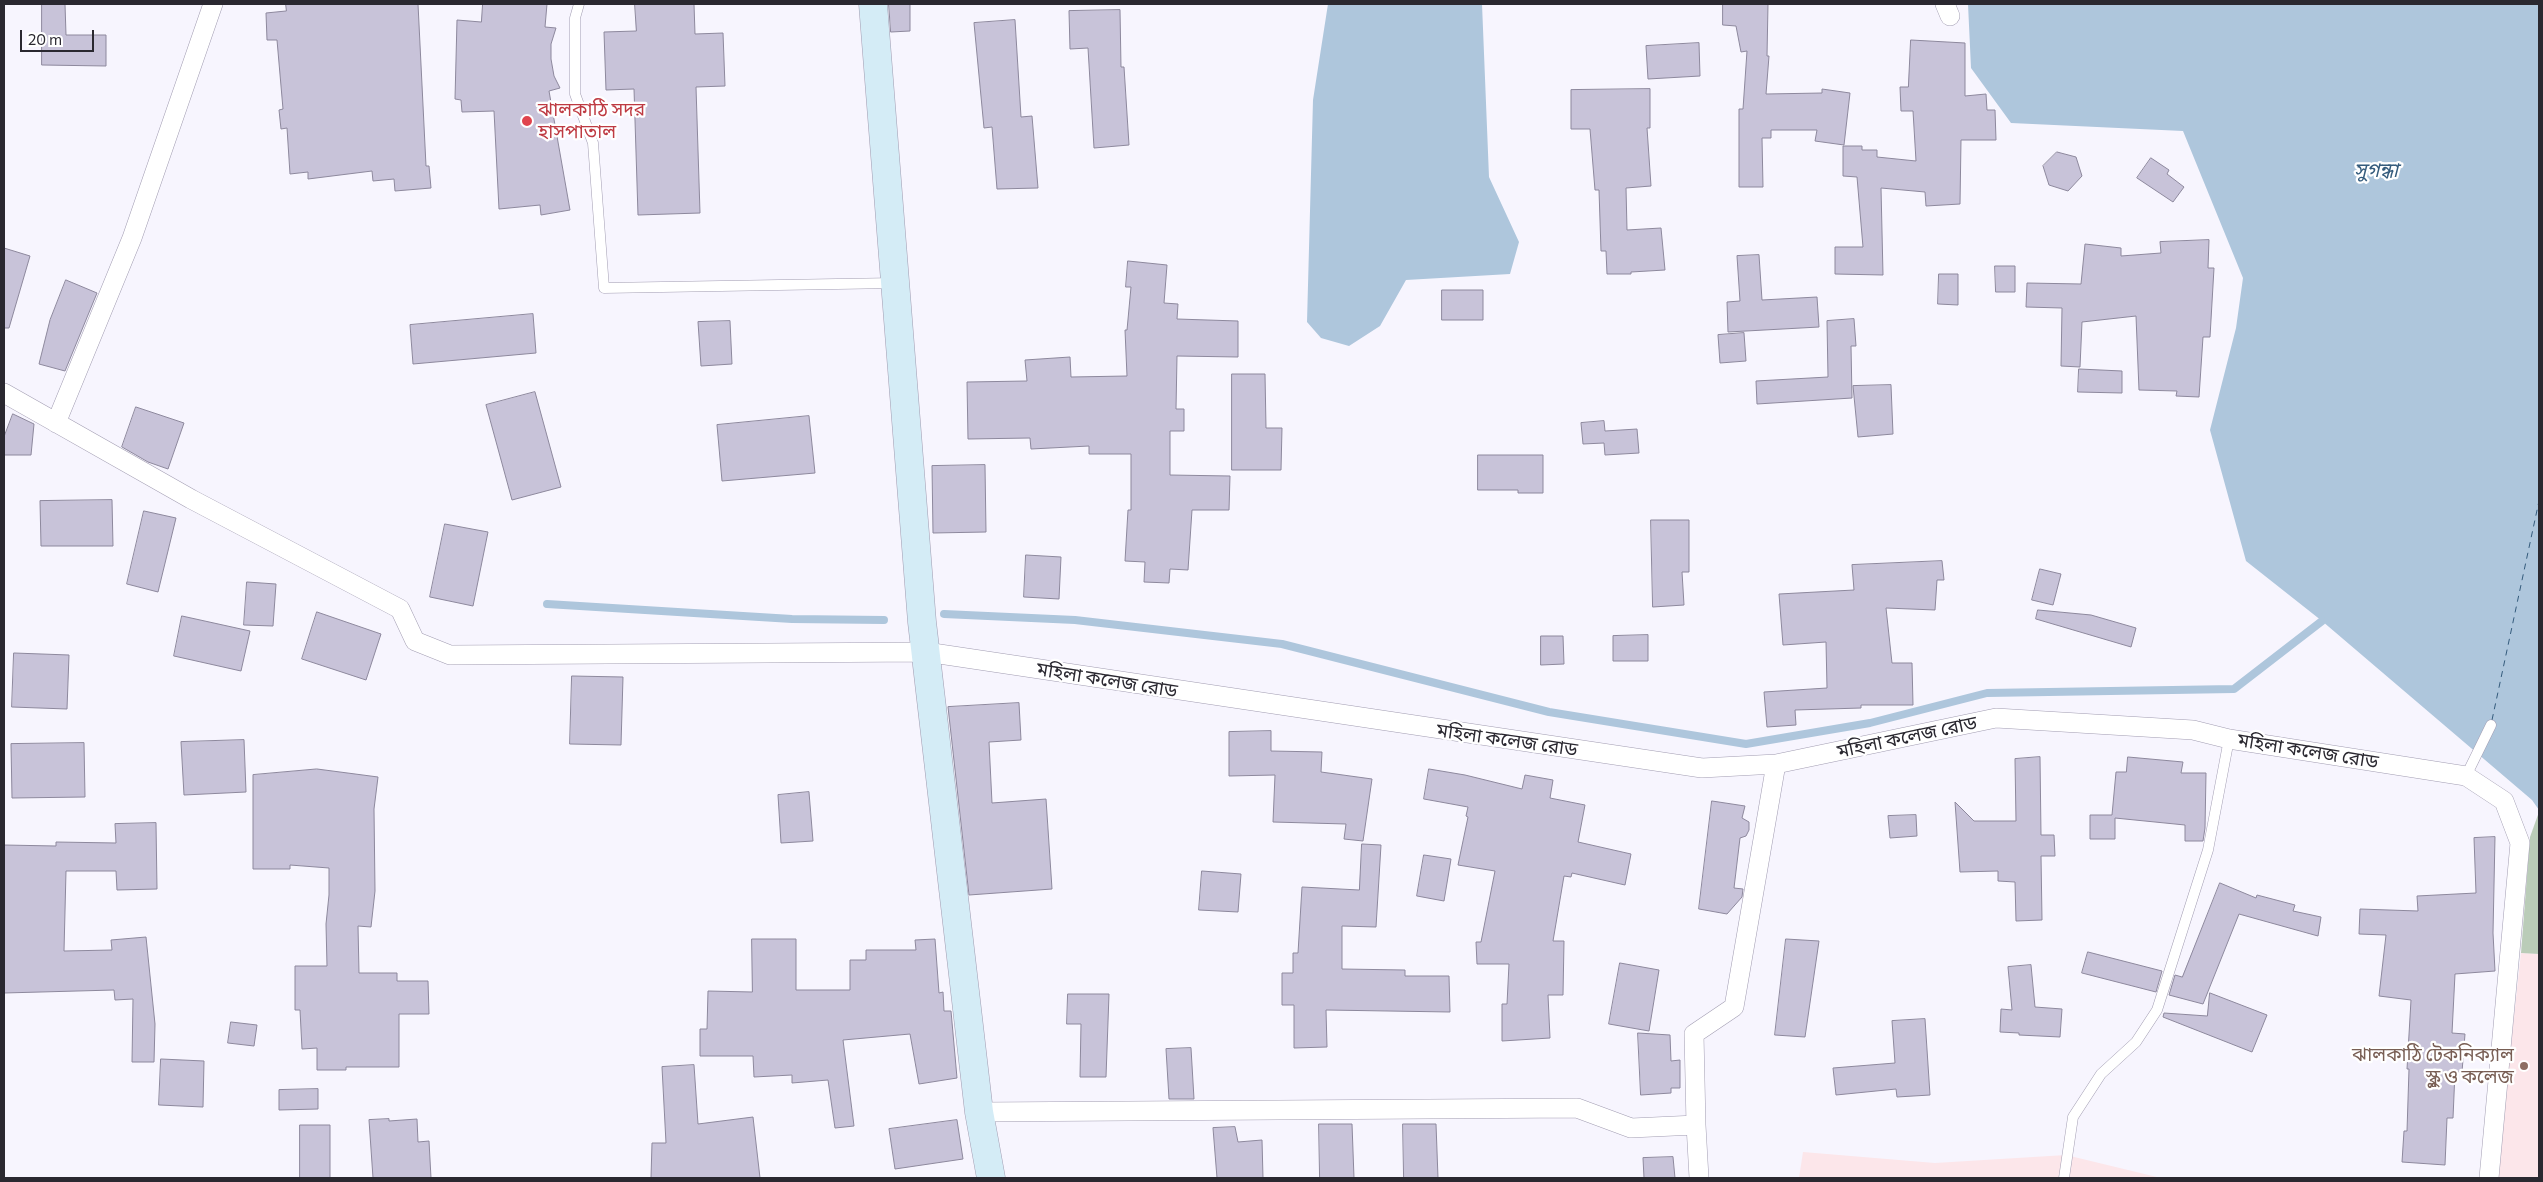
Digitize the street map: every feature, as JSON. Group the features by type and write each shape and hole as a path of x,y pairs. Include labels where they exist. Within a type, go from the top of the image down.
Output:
{"main road":[{"path":"873,4 922,622 979,1112 991,1178"}],"street":[{"path":"56,423 132,238 213,4"},
{"name":"মহিলা কলেজ রোড","path":"4,393 191,499 400,609 415,641 450,655 926,652 1702,768 1776,764 1996,718 2079,721 2193,730 2229,739 2466,776 2504,802 2520,843 2489,1178"},
{"path":"1699,1178 1694,1034 1734,1007 1776,764"},
{"path":"979,1112 1577,1108 1631,1128 1696,1125"}],"lane":[{"path":"579,4 575,18 575,94 593,143 604,288 895,283"},
{"path":"2466,776 2491,725"},
{"path":"2064,1178 2073,1117 2102,1074 2136,1042 2157,1010 2208,850 2229,739"}],"shaded area":[{"name":"ঝালকাঠি টেকনিক্যাল স্কুল ও কলেজ","path":"2521,953 2539,954 2539,1178 2496,1178"},
{"path":"1803,1152 1935,1163 2066,1155 2161,1178 1799,1178"}],"green space":[{"path":"2539,812 2539,954 2521,953 2530,837"}],"water":[{"path":"1328,4 1482,4 1489,177 1519,242 1510,274 1406,280 1380,326 1349,346 1321,338 1307,322 1313,100"},
{"name":"সুগন্ধা","path":"1968,4 2539,4 2539,810 2532,800 2322,621 2246,561 2210,430 2236,328 2243,278 2183,131 2011,123 1971,68"}],"building":[{"path":"42,4 65,4 66,35 106,35 106,66 42,65"},
{"path":"286,4 418,4 426,166 429,166 431,188 395,191 394,179 373,181 372,171 308,179 308,172 290,174 287,128 281,129 279,110 283,109 277,40 267,40 266,13 286,11"},
{"path":"483,4 547,4 545,27 556,28 551,44 551,59 554,76 560,88 549,91 570,210 541,215 540,205 499,209 494,111 462,112 461,100 455,99 457,20 481,22"},
{"path":"635,4 694,4 695,34 723,33 725,86 696,87 700,213 638,215 634,89 606,90 604,32 636,31"},
{"path":"889,4 910,4 910,31 891,32"},
{"path":"1723,4 1768,4 1767,56 1769,56 1766,94 1822,93 1822,89 1850,93 1844,145 1815,141 1817,130 1771,130 1771,138 1762,138 1763,187 1739,187 1739,109 1743,109 1747,51 1741,52 1736,26 1723,25"},
{"path":"1120,10 1121,67 1124,67 1129,145 1094,148 1088,48 1070,49 1069,11"},
{"path":"1015,20 1021,117 1032,116 1038,188 997,189 992,127 984,128 974,23"},
{"path":"1911,40 1965,43 1965,96 1986,94 1987,110 1995,110 1996,140 1961,140 1960,204 1926,206 1925,192 1881,188 1883,275 1835,274 1835,247 1863,247 1857,177 1843,176 1843,146 1862,146 1862,150 1877,150 1877,157 1916,161 1913,111 1901,111 1900,87 1908,87"},
{"path":"1699,43 1700,76 1648,79 1646,46"},
{"path":"1650,89 1650,128 1647,128 1651,186 1626,188 1627,230 1661,228 1665,270 1631,272 1631,274 1607,274 1606,251 1601,251 1599,190 1595,190 1590,129 1571,129 1571,90"},
{"path":"2057,152 2076,157 2082,176 2068,191 2049,185 2043,166"},
{"path":"2151,158 2169,170 2167,174 2184,187 2173,202 2137,178"},
{"path":"2209,240 2208,268 2214,268 2210,337 2203,337 2199,397 2176,396 2177,391 2139,390 2136,316 2082,322 2080,367 2061,366 2062,308 2026,307 2027,283 2081,284 2085,244 2121,248 2121,256 2161,253 2160,242"},
{"path":"4,248 30,256 9,328 4,328"},
{"path":"1759,255 1762,300 1817,297 1819,327 1728,332 1727,302 1740,301 1737,256"},
{"path":"1128,261 1167,265 1164,303 1178,304 1177,319 1238,321 1238,357 1177,356 1176,409 1184,409 1184,431 1170,431 1170,475 1230,476 1229,510 1192,510 1188,570 1170,569 1169,583 1144,582 1145,562 1125,561 1128,510 1131,510 1131,454 1089,454 1089,446 1031,449 1030,438 968,439 967,382 1027,381 1025,360 1070,357 1071,377 1127,376 1125,330 1127,330 1131,287 1126,287"},
{"path":"1995,266 2015,266 2015,292 1996,292"},
{"path":"1939,274 1958,274 1958,305 1938,304"},
{"path":"66,280 97,293 65,371 39,364 50,320"},
{"path":"1442,290 1483,290 1483,320 1442,320"},
{"path":"533,314 536,353 413,364 410,325"},
{"path":"1854,319 1856,346 1851,346 1852,398 1757,404 1756,381 1828,377 1827,321"},
{"path":"730,321 732,364 701,366 698,322"},
{"path":"1744,333 1746,361 1720,363 1718,335"},
{"path":"2079,369 2122,371 2122,393 2078,392"},
{"path":"1232,374 1265,374 1266,428 1282,428 1281,470 1232,470"},
{"path":"1891,385 1893,434 1858,437 1853,386"},
{"path":"535,392 561,487 512,500 486,405"},
{"path":"136,407 184,423 168,469 148,462 122,447"},
{"path":"13,414 34,424 31,455 4,455 4,437"},
{"path":"809,416 815,473 722,481 717,425"},
{"path":"1604,421 1605,431 1637,429 1639,453 1605,455 1604,443 1583,444 1581,423"},
{"path":"1478,455 1543,455 1543,493 1518,493 1518,490 1478,490"},
{"path":"985,465 986,532 933,533 932,466"},
{"path":"112,500 113,546 41,546 40,501"},
{"path":"144,511 176,518 158,592 127,584"},
{"path":"1651,520 1689,520 1689,572 1682,572 1684,605 1653,607"},
{"path":"445,524 488,532 473,606 430,597"},
{"path":"1026,555 1061,557 1059,599 1024,597"},
{"path":"1942,561 1944,580 1937,580 1935,610 1886,608 1892,663 1912,663 1913,705 1861,705 1861,708 1795,710 1796,725 1767,727 1764,692 1827,688 1826,642 1783,645 1779,594 1854,590 1852,565"},
{"path":"2040,569 2061,574 2053,605 2032,600"},
{"path":"247,582 276,584 273,626 244,625"},
{"path":"2038,610 2091,615 2136,628 2131,647 2036,619"},
{"path":"317,612 381,634 366,680 302,659"},
{"path":"182,616 250,631 241,671 174,656"},
{"path":"1648,635 1648,661 1613,661 1613,636"},
{"path":"1541,636 1563,636 1564,664 1541,665"},
{"path":"14,653 69,655 67,709 12,707"},
{"path":"572,676 623,677 621,745 570,744"},
{"path":"1019,703 1021,740 989,742 992,803 1046,799 1052,889 969,895 948,707"},
{"path":"1271,731 1271,751 1322,752 1321,772 1372,779 1363,841 1344,839 1346,824 1273,822 1275,775 1229,776 1229,732"},
{"path":"244,740 246,792 184,795 181,742"},
{"path":"84,743 85,797 12,798 11,744"},
{"path":"2040,757 2041,835 2054,835 2055,856 2041,856 2042,920 2016,921 2015,882 1998,881 1998,871 1960,872 1955,802 1974,821 2016,821 2015,759"},
{"path":"2128,757 2183,762 2181,773 2206,773 2203,841 2185,841 2185,825 2115,818 2115,839 2090,839 2090,815 2112,815 2116,772 2126,772"},
{"path":"317,769 378,777 374,809 375,891 371,927 358,926 359,973 397,973 397,981 428,981 429,1014 399,1014 399,1067 346,1067 346,1070 317,1070 317,1048 302,1049 300,1010 295,1010 295,966 327,966 326,924 329,868 290,865 290,869 253,869 253,775"},
{"path":"1429,769 1465,775 1522,789 1525,775 1553,780 1550,798 1585,805 1578,842 1631,854 1625,885 1572,873 1571,877 1564,876 1553,941 1564,941 1563,995 1548,995 1550,1038 1502,1041 1502,1004 1507,1004 1509,964 1477,964 1476,942 1481,942 1495,871 1458,865 1468,817 1466,816 1468,807 1424,799"},
{"path":"809,792 813,841 781,843 778,795"},
{"path":"1712,801 1745,806 1742,818 1749,822 1749,830 1746,836 1740,838 1734,888 1743,889 1742,897 1727,914 1699,909"},
{"path":"1916,815 1917,836 1890,838 1888,816"},
{"path":"156,823 157,889 117,890 116,871 66,871 64,951 112,950 111,940 146,937 155,1024 154,1062 132,1062 133,999 115,1000 114,990 4,993 4,845 56,846 56,842 116,843 115,824"},
{"path":"2495,837 2493,933 2495,971 2455,974 2452,1033 2465,1034 2462,1072 2455,1072 2453,1118 2447,1118 2445,1165 2402,1162 2404,1131 2407,1131 2409,1069 2407,1069 2411,1000 2379,996 2386,935 2359,934 2360,909 2418,911 2417,896 2476,893 2474,838"},
{"path":"1362,844 1381,845 1376,927 1342,926 1342,969 1405,970 1405,976 1449,976 1450,1012 1326,1010 1327,1047 1294,1048 1294,1005 1282,1005 1282,973 1293,973 1293,953 1298,953 1302,887 1359,890"},
{"path":"1424,855 1451,859 1444,901 1417,896"},
{"path":"1202,871 1241,874 1238,912 1199,910"},
{"path":"2220,883 2256,898 2257,895 2295,905 2293,911 2321,917 2318,936 2239,914 2203,1004 2169,995 2175,975 2182,977"},
{"path":"752,939 796,939 796,990 850,990 850,960 866,960 866,950 916,950 915,940 935,939 939,993 943,992 944,1011 951,1011 957,1078 919,1084 910,1034 843,1040 854,1126 835,1128 828,1080 792,1083 792,1075 754,1077 753,1056 700,1056 700,1029 707,1029 708,991 752,992"},
{"path":"1786,939 1819,941 1805,1037 1775,1035"},
{"path":"2088,952 2162,971 2156,992 2082,973"},
{"path":"1620,963 1659,970 1649,1031 1609,1024"},
{"path":"2031,965 2035,1007 2062,1009 2060,1037 2000,1032 2001,1009 2012,1010 2008,967"},
{"path":"2210,993 2267,1015 2252,1052 2163,1017 2164,1013 2207,1016"},
{"path":"1068,994 1109,994 1106,1077 1080,1077 1081,1024 1067,1024"},
{"path":"1925,1019 1930,1095 1897,1097 1896,1089 1836,1095 1833,1068 1895,1063 1892,1021"},
{"path":"231,1022 257,1025 254,1046 228,1043"},
{"path":"1638,1033 1670,1035 1671,1061 1680,1060 1680,1088 1671,1088 1671,1093 1641,1095"},
{"path":"1191,1048 1194,1099 1169,1099 1166,1049"},
{"path":"161,1059 204,1061 203,1107 159,1105"},
{"path":"694,1065 698,1124 753,1117 760,1178 651,1178 652,1143 666,1143 662,1067"},
{"path":"318,1089 318,1109 279,1110 279,1090"},
{"path":"389,1119 389,1121 417,1119 418,1142 429,1141 431,1178 373,1178 369,1120"},
{"path":"957,1120 963,1159 895,1169 889,1129"},
{"path":"1319,1124 1352,1124 1354,1178 1320,1178"},
{"path":"1403,1124 1436,1124 1438,1178 1404,1178"},
{"path":"300,1125 330,1125 330,1178 300,1178"},
{"path":"1235,1127 1238,1142 1262,1140 1263,1178 1217,1178 1213,1128"},
{"path":"1673,1157 1675,1178 1644,1178 1643,1158"}],"waterway":[{"path":"547,604 792,619 884,620"},
{"path":"944,614 1075,620 1282,644 1549,712 1746,744 1870,723 1987,693 2234,689 2322,621"}],"ferry route":[{"path":"2492,720 2539,501"}],"place":[{"name":"ঝালকাঠি সদর হাসপাতাল","path":"527,121"},
{"name":"ঝালকাঠি টেকনিক্যাল স্কুল ও কলেজ","path":"2524,1066"}]}
